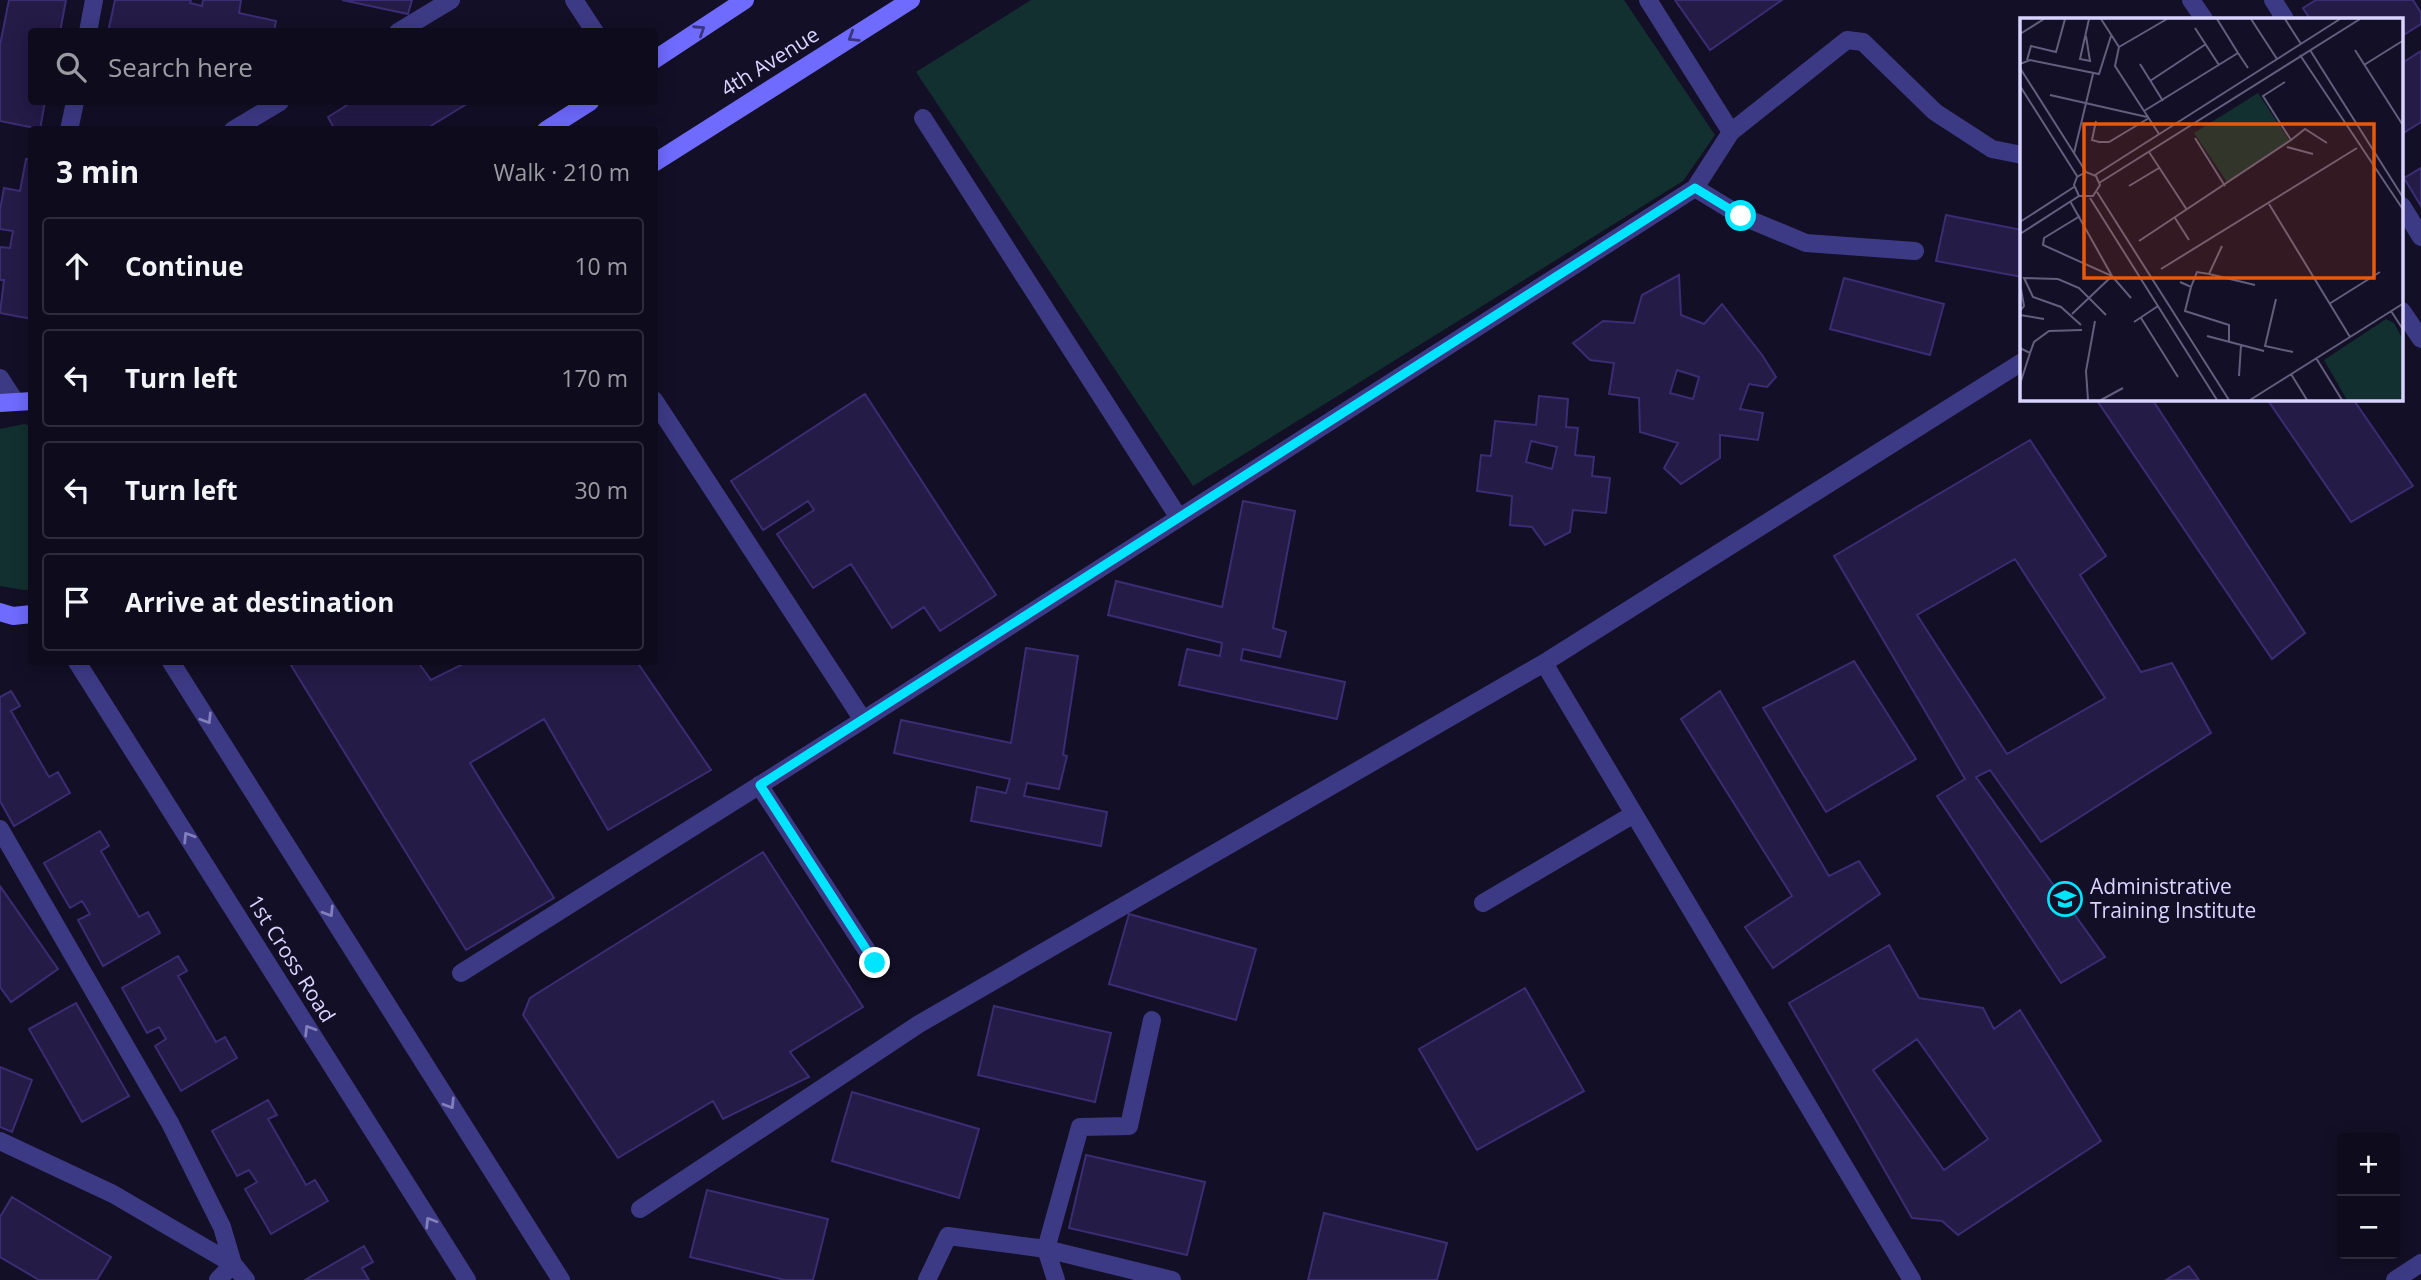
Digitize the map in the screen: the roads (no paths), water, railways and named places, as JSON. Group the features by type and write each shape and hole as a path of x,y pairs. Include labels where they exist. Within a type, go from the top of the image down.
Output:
{"main road":[{"path":"658,57 746,0"},
{"name":"4th Avenue","path":"658,160 911,0"},
{"path":"552,126 585,105"},
{"path":"0,612 13,616 28,614"}],"street":[{"path":"89,28 94,0"},
{"path":"405,28 452,0"},
{"path":"574,0 592,28"},
{"path":"1648,0 1731,132"},
{"path":"2191,0 2203,18"},
{"path":"2273,0 2284,18"},
{"path":"461,973 863,720 1695,188 1731,132 1847,40 1863,43 1935,112 1992,149 2020,155"},
{"path":"70,126 74,105"},
{"path":"240,126 275,105"},
{"path":"923,118 1179,518"},
{"path":"1695,188 1741,216 1806,243 1915,251"},
{"path":"2404,209 2421,237"},
{"path":"2404,314 2421,340"},
{"path":"640,1209 919,1024 1544,663 2020,363"},
{"path":"0,378 16,402"},
{"path":"658,406 863,720"},
{"path":"1544,663 1912,1280"},
{"name":"1st Cross Road","path":"79,665 467,1280"},
{"path":"173,665 561,1280"},
{"path":"760,785 875,963"},
{"path":"1483,903 1634,814"},
{"path":"0,829 170,1123 222,1227 233,1265"},
{"path":"1056,1280 1046,1249 1080,1127 1129,1126 1152,1020"},
{"path":"0,1140 113,1194 233,1265 247,1280"},
{"path":"927,1280 947,1236 1046,1249 1172,1280"},
{"path":"2395,1280 2421,1264"},
{"path":"218,1280 233,1265"}],"place":[{"name":"Administrative Training Institute","path":"2065,899"}]}
